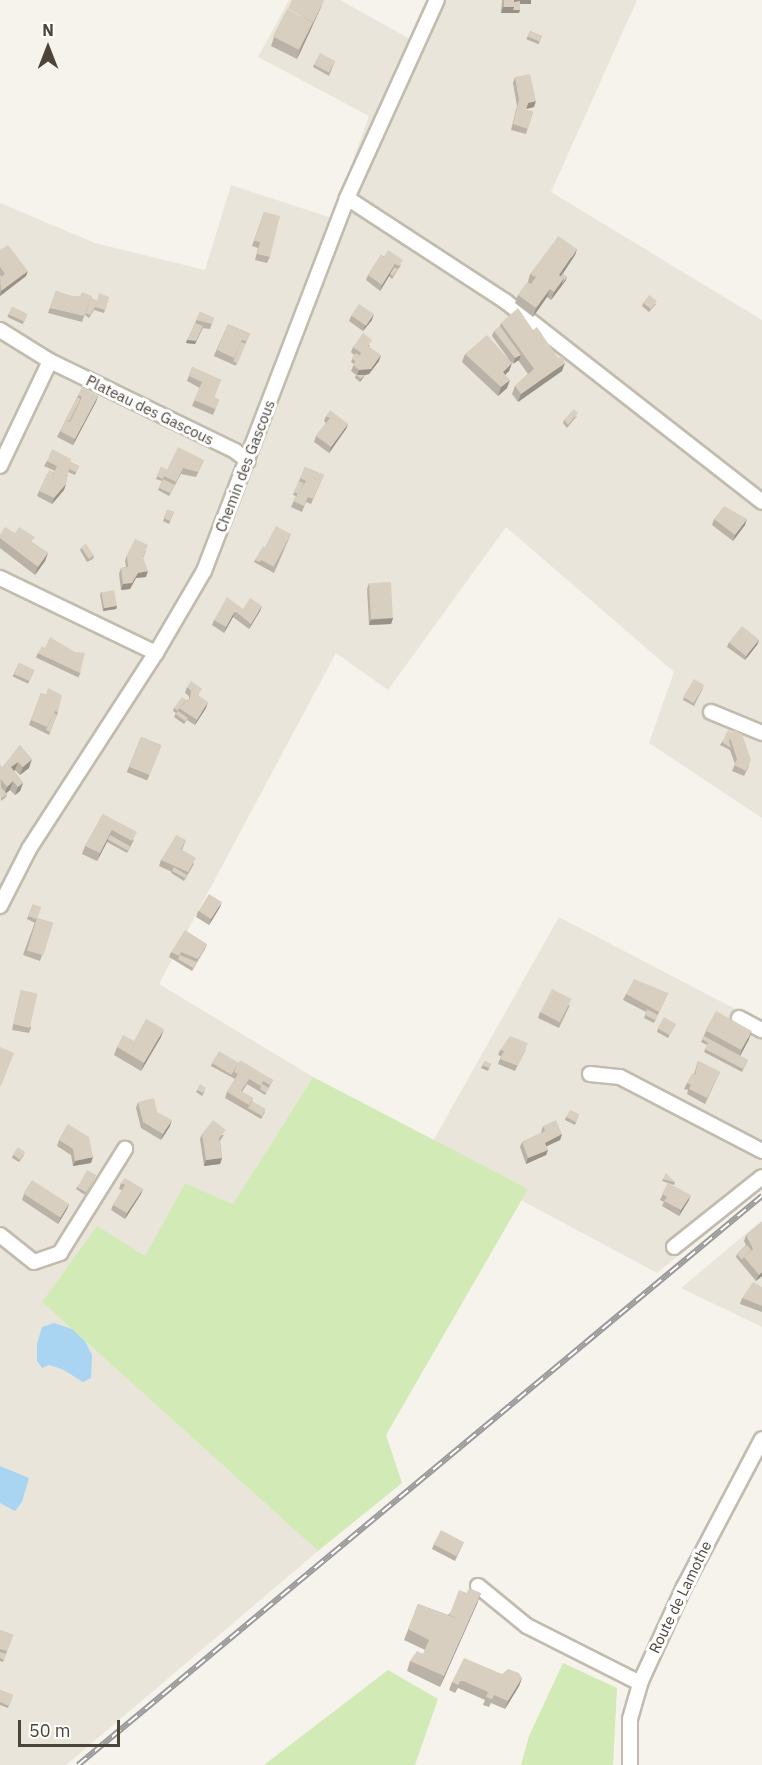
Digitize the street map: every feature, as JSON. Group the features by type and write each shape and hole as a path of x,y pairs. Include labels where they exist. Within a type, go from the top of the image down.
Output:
{"street":[{"name":"Chemin des Gascous","path":"0,906 29,849 156,653 204,571 347,198 437,0"},
{"path":"347,198 505,301 762,502"},
{"name":"Plateau des Gascous","path":"0,330 50,361 235,451 248,461"},
{"path":"0,466 50,361"},
{"path":"0,578 156,653"},
{"path":"711,712 762,733"},
{"path":"739,1018 762,1029"},
{"path":"590,1074 620,1077 762,1151"},
{"path":"0,1235 34,1262 60,1252 125,1149"},
{"path":"674,1247 762,1177"},
{"name":"Route de Lamothe","path":"630,1765 630,1719 640,1683 684,1587 762,1439"},
{"path":"478,1586 527,1626 640,1683"}],"shaded area":[{"path":"289,0 340,0 410,39 428,0 637,0 551,192 762,320 762,818 649,743 674,672 506,527 388,690 336,653 159,984 313,1077 233,1204 185,1183 145,1256 42,1302 318,1551 66,1765 0,1765 0,203 95,243 205,270 231,185 332,218 369,116 258,57"},
{"path":"559,917 762,1023 762,1187 657,1273 428,1150"},
{"path":"762,1220 762,1327 681,1288"}],"green space":[{"path":"313,1077 528,1189 386,1435 402,1483 318,1551 42,1302 97,1226 145,1256 185,1183 233,1204"},
{"path":"563,1663 617,1688 613,1765 521,1765 529,1736"},
{"path":"388,1670 438,1699 415,1765 264,1765"}],"water":[{"path":"54,1323 72,1329 85,1341 92,1355 91,1378 83,1382 62,1369 49,1365 42,1368 37,1361 37,1344 42,1327"},
{"path":"0,1466 29,1478 22,1502 15,1511 0,1503"}],"building":[{"path":"292,0 324,0 312,25 313,22 288,9"},
{"path":"504,0 514,0 514,7 504,7"},
{"path":"520,1 520,10 513,10 514,2"},
{"path":"287,9 313,22 299,50 273,37"},
{"path":"530,31 542,36 540,42 528,37"},
{"path":"320,53 335,61 329,72 314,64"},
{"path":"530,74 536,101 528,103 526,110 533,112 528,129 513,124 519,100 515,77"},
{"path":"264,212 280,216 270,257 257,254 260,242 254,241"},
{"path":"558,236 577,249 571,259 572,256 553,244"},
{"path":"553,243 572,256 559,275 564,278 554,292 550,289 536,308 518,295 527,282 531,284 536,277 530,274"},
{"path":"8,245 28,271 1,291 0,278 5,274 0,267 0,250"},
{"path":"388,250 403,260 399,266 395,264 382,285 368,275 381,255 384,257"},
{"path":"394,267 398,269 393,276 390,274"},
{"path":"56,291 71,296 80,296 82,292 92,296 84,316 50,308"},
{"path":"99,293 109,297 105,310 95,307 90,315 86,313 91,298 97,301"},
{"path":"649,295 657,301 651,309 643,303"},
{"path":"359,304 374,314 366,326 351,316"},
{"path":"12,307 27,314 24,321 9,314"},
{"path":"518,308 533,330 537,327 558,358 562,356 565,363 521,394 515,386 534,369 501,323"},
{"path":"200,312 214,318 212,324 196,320"},
{"path":"195,323 203,326 196,341 187,340"},
{"path":"228,324 250,334 247,341 242,340 234,358 217,350"},
{"path":"500,326 521,355 515,358 494,331"},
{"path":"363,333 372,340 368,346 381,355 371,369 359,370 353,365 361,353 353,347"},
{"path":"487,335 512,363 503,372 510,380 501,387 465,354"},
{"path":"241,342 246,344 238,363 233,361"},
{"path":"356,353 360,356 356,362 352,359"},
{"path":"192,367 221,380 214,397 219,400 215,409 194,400 202,382 189,376"},
{"path":"82,388 98,396 75,439 60,431 66,420 70,422 82,397 78,395"},
{"path":"77,397 81,399 69,421 66,419"},
{"path":"574,409 578,413 568,425 564,420"},
{"path":"330,410 348,424 331,447 316,436 330,418 326,416"},
{"path":"178,447 204,460 198,472 183,468 176,482 164,476"},
{"path":"52,449 71,459 66,484 54,498 39,491 47,473 53,475 57,466 47,461"},
{"path":"70,462 79,466 76,472 69,469"},
{"path":"161,467 167,470 163,479 156,476"},
{"path":"305,467 324,475 313,499 308,497 304,506 293,501 306,481 300,478"},
{"path":"163,479 175,485 170,493 159,488"},
{"path":"299,481 304,483 298,494 294,492"},
{"path":"724,506 747,519 735,535 714,519"},
{"path":"167,510 174,512 170,521 164,518"},
{"path":"276,526 291,534 274,567 259,559"},
{"path":"5,527 15,533 19,527 35,537 31,542 48,553 38,567 0,538"},
{"path":"135,539 148,545 143,557 148,571 138,573 132,583 123,584 121,568 128,567 127,555"},
{"path":"86,544 94,556 89,559 81,547"},
{"path":"263,546 266,548 260,562 255,560"},
{"path":"391,582 393,618 371,619 369,583"},
{"path":"114,590 117,606 104,608 101,592"},
{"path":"227,597 243,609 250,598 262,606 251,624 235,611 226,627 214,620"},
{"path":"742,626 759,640 746,656 729,642"},
{"path":"50,637 75,652 85,653 80,673 38,653 42,646 45,648"},
{"path":"19,663 34,670 29,681 14,674"},
{"path":"694,679 704,685 693,703 683,697"},
{"path":"191,681 202,689 198,695 208,702 197,720 179,708 190,698 191,690 187,687"},
{"path":"48,688 62,695 58,712 55,711 47,727 31,720 41,693 46,695"},
{"path":"182,697 187,700 178,711 174,708"},
{"path":"178,711 188,718 186,721 176,714"},
{"path":"54,713 57,715 50,732 46,730"},
{"path":"728,730 733,733 729,741 731,748 722,742"},
{"path":"734,730 742,734 751,760 746,771 734,765 737,759 730,738"},
{"path":"141,737 161,745 149,775 129,767"},
{"path":"20,745 32,759 23,767 18,762 11,767 23,783 18,787 13,781 7,787 0,778 0,765 2,768"},
{"path":"0,786 7,794 2,798 0,796"},
{"path":"103,814 137,832 132,841 112,830 100,853 85,846"},
{"path":"110,835 130,846 128,851 108,839"},
{"path":"176,835 186,840 181,849 196,858 188,872 161,860"},
{"path":"174,867 187,875 185,878 172,871"},
{"path":"209,894 222,902 211,919 198,911"},
{"path":"33,904 41,907 37,919 28,916"},
{"path":"37,918 53,923 43,955 27,951"},
{"path":"185,930 207,944 198,959 181,952 179,956 171,952"},
{"path":"180,955 197,962 193,968 178,959"},
{"path":"634,979 668,993 659,1012 626,994"},
{"path":"552,989 572,999 560,1022 540,1012"},
{"path":"21,990 38,994 30,1028 13,1024"},
{"path":"647,1009 658,1015 655,1020 645,1015"},
{"path":"716,1011 752,1031 741,1050 705,1030"},
{"path":"664,1017 676,1024 670,1035 658,1028"},
{"path":"146,1019 164,1029 144,1063 117,1047 123,1035 134,1041"},
{"path":"510,1036 528,1043 518,1066 500,1059 504,1051 500,1050"},
{"path":"704,1036 748,1060 743,1069 705,1049 708,1043 702,1039"},
{"path":"0,1047 14,1053 1,1086 0,1085"},
{"path":"219,1051 239,1063 232,1075 212,1063"},
{"path":"240,1060 273,1080 270,1085 263,1081 261,1086 249,1079 241,1091 253,1098 249,1105 227,1092 238,1074 234,1072"},
{"path":"485,1061 491,1064 489,1068 482,1065"},
{"path":"698,1061 720,1072 707,1098 689,1089 691,1085 687,1083 692,1073 695,1075"},
{"path":"200,1084 206,1088 203,1093 197,1090"},
{"path":"262,1084 269,1088 266,1093 260,1089"},
{"path":"154,1098 157,1112 172,1120 163,1134 143,1122 138,1102"},
{"path":"252,1101 266,1109 262,1116 248,1108"},
{"path":"570,1110 579,1114 576,1122 566,1117"},
{"path":"213,1120 226,1130 219,1138 222,1158 206,1160 202,1134"},
{"path":"556,1120 562,1134 545,1143 548,1150 528,1158 522,1142 545,1131 543,1126"},
{"path":"68,1124 89,1137 93,1157 75,1161 73,1149 59,1140"},
{"path":"18,1147 25,1152 20,1160 13,1154"},
{"path":"87,1170 96,1175 86,1192 77,1187"},
{"path":"666,1173 675,1182 663,1179"},
{"path":"125,1178 143,1189 127,1213 113,1205 125,1185 121,1183"},
{"path":"32,1180 69,1204 60,1217 23,1193"},
{"path":"668,1183 691,1195 681,1210 664,1201 667,1197 662,1194"},
{"path":"762,1222 762,1272 759,1275 744,1257 753,1249 746,1235"},
{"path":"747,1245 751,1250 742,1260 737,1254"},
{"path":"753,1282 762,1287 762,1306 742,1298"},
{"path":"441,1530 464,1542 456,1556 433,1544"},
{"path":"469,1588 481,1593 444,1676 410,1661 417,1651 423,1654 429,1640 408,1629 418,1604 455,1618"},
{"path":"459,1590 467,1593 458,1618 449,1615"},
{"path":"0,1630 13,1635 7,1651 0,1649"},
{"path":"0,1652 6,1654 4,1660 0,1658"},
{"path":"464,1658 502,1674 508,1669 519,1673 522,1678 508,1701 494,1695 492,1699 486,1697 488,1692 461,1680 458,1685 452,1682"},
{"path":"0,1690 13,1695 9,1706 0,1702"}],"railway":[{"path":"78,1765 762,1196"}]}
